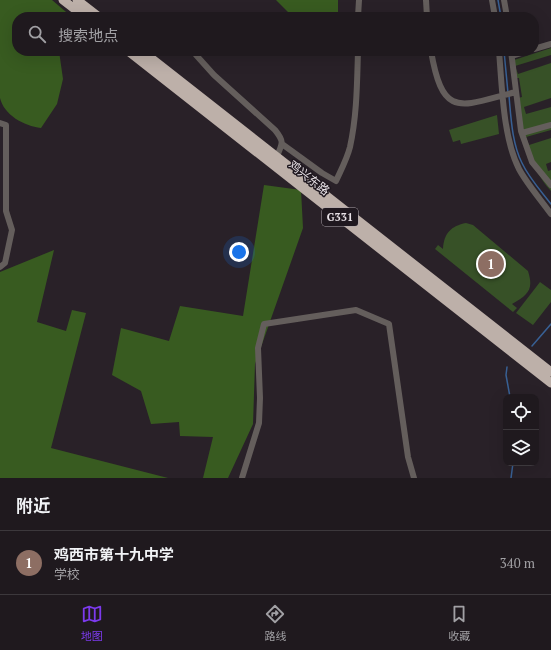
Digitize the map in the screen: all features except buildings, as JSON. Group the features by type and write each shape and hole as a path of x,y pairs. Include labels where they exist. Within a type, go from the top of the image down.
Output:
{"highway":[{"path":"63,0 79,12"},
{"path":"77,0 93,12"},
{"name":"鸡兴东路","path":"134,56 551,384"},
{"name":"鸡兴东路","path":"148,56 551,372"}],"street":[{"path":"358,12 359,0"},
{"path":"426,0 427,12"},
{"path":"492,0 493,12"},
{"path":"504,0 506,12"},
{"path":"539,48 551,44"},
{"path":"197,56 214,75 275,130 281,138 282,144 277,156"},
{"path":"282,144 322,173 336,181 347,158 350,147 356,97 358,56"},
{"path":"432,56 437,81 444,95 452,102 470,104 516,92"},
{"path":"499,56 508,134 512,149 519,169 550,212"},
{"path":"511,56 521,132 532,162 551,185"},
{"path":"0,123 6,125 6,211 12,230 5,263 0,267"},
{"path":"508,134 551,125"},
{"path":"242,478 259,423 260,398 258,348 264,324 356,310 389,324 408,457 414,478"}],"green space":[{"path":"0,0 52,0 66,12 12,12 12,56 60,56 63,79 57,104 41,128 28,125 16,119 6,110 0,98"},
{"path":"276,0 338,0 338,12 288,12"},
{"path":"551,48 551,55 515,66 518,74 551,63 551,98 524,107 526,114 551,107 551,130 526,137 529,145 551,138 551,162 546,164 548,171 551,170 551,191 537,171 528,148 518,98 522,97 519,78 515,78 514,60 526,56 539,56 539,52"},
{"path":"497,115 499,134 461,144 460,140 453,142 449,130"},
{"path":"264,185 301,190 303,228 255,364 253,424 228,478 203,478 213,437 180,436 179,422 151,424 141,391 112,375 121,328 169,341 180,306 243,316"},
{"path":"466,223 473,225 528,271 530,287 526,295 512,304 517,308 513,312 435,249 438,245 443,249 445,239 452,228"},
{"path":"54,250 37,322 66,331 72,310 86,313 51,448 168,478 0,478 0,272"},
{"path":"540,282 551,290 551,302 533,325 516,313"}],"waterway":[{"path":"498,0 500,12"},
{"path":"504,56 508,93"},
{"path":"509,96 512,130 522,163 535,184 551,204"},
{"path":"532,346 551,324"},
{"path":"507,367 506,375 509,394"},
{"path":"511,478 513,466"}],"place":[{"name":"鸡西市第十九中学","path":"491,264"}]}
